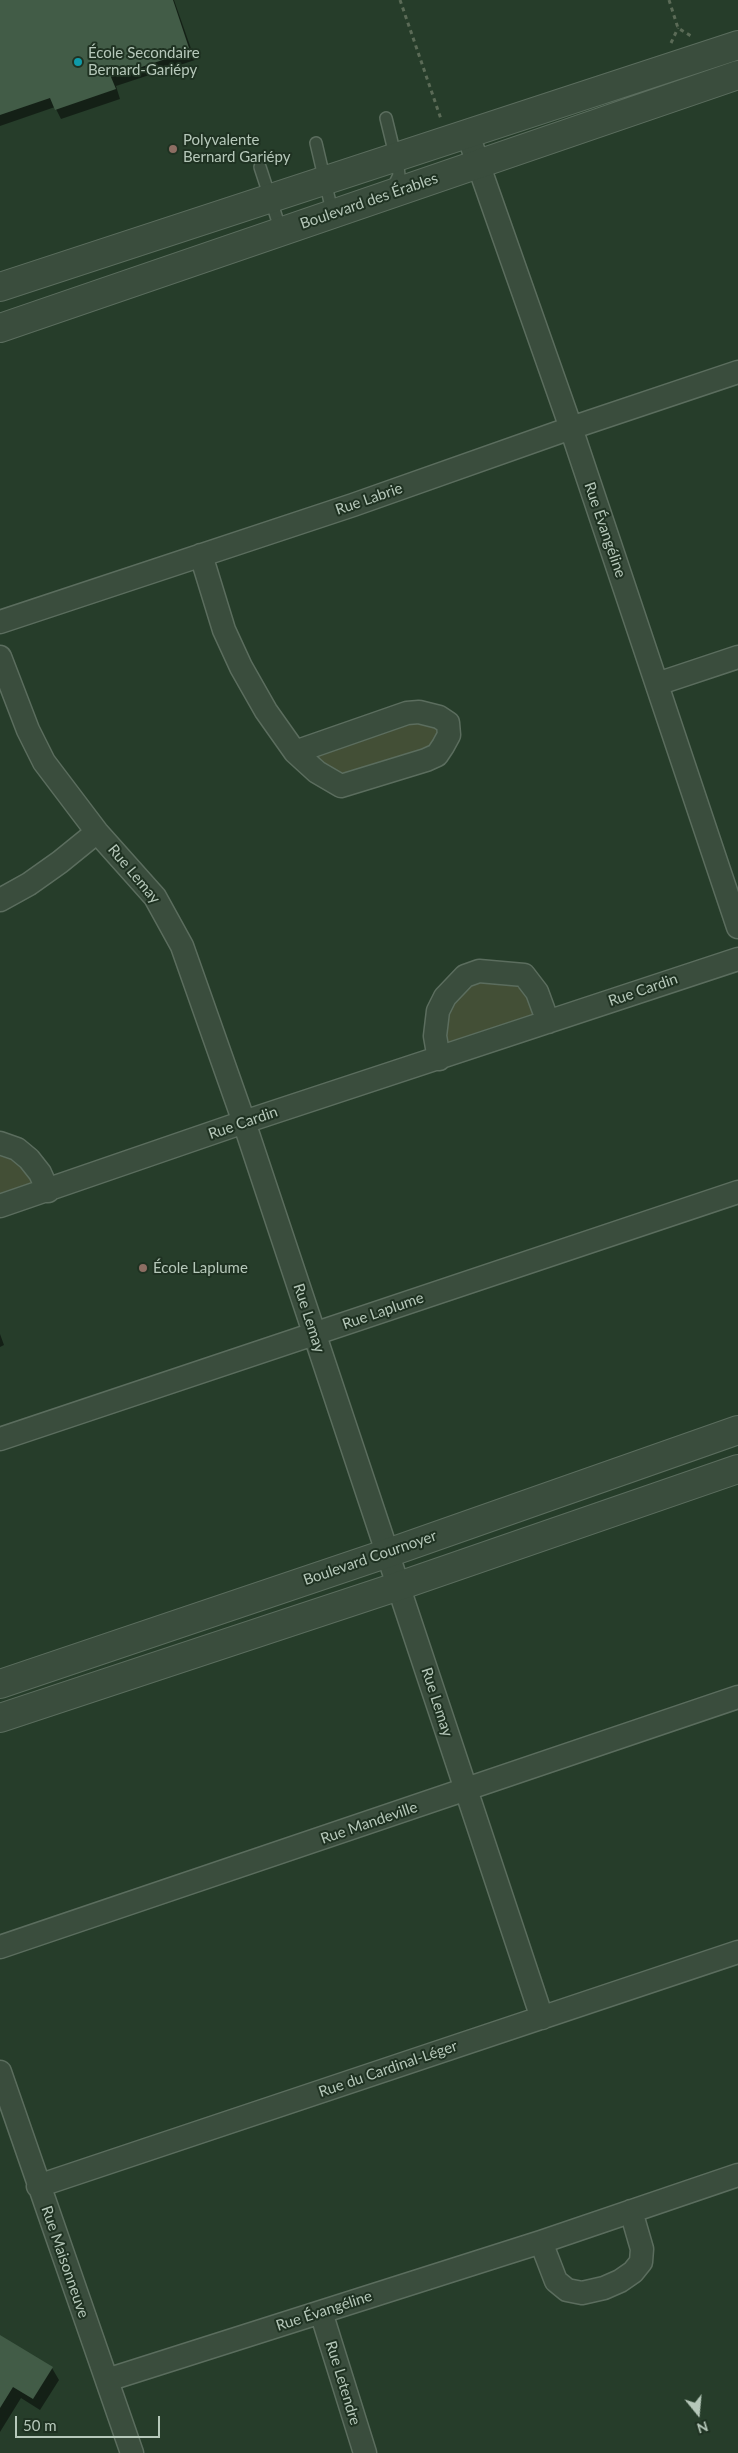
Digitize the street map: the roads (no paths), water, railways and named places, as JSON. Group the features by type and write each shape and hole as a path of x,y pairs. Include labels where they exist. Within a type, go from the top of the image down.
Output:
{"street":[{"name":"Boulevard des Érables","path":"0,287 60,266 396,159 456,131 738,45"},
{"name":"Boulevard des Érables","path":"0,328 738,75"},
{"name":"Rue Évangéline","path":"456,131 478,164 571,428 738,927"},
{"path":"0,275 22,275 60,266"},
{"name":"Rue Labrie","path":"0,622 352,505 738,372"},
{"path":"201,555 224,630 241,667 266,711 295,752 317,772 341,786 426,760 437,755 449,735 448,724 439,717 419,712 407,713 295,752"},
{"path":"657,684 738,656"},
{"name":"Rue Lemay","path":"0,657 28,730 44,762 98,832 155,897 175,930 244,1122 542,2018"},
{"path":"0,900 29,884 98,832"},
{"name":"Rue Cardin","path":"0,1206 244,1122 439,1059 738,958"},
{"path":"439,1059 435,1036 438,1011 450,991 465,976 479,971 524,975 537,992 548,1022"},
{"path":"0,1143 17,1149 29,1159 40,1173 48,1190"},
{"name":"Rue Laplume","path":"0,1439 738,1192"},
{"name":"Boulevard Cournoyer","path":"0,1684 388,1553 738,1430"},
{"path":"0,1718 399,1586 738,1469"},
{"name":"Rue Mandeville","path":"0,1947 467,1791 738,1697"},
{"name":"Rue du Cardinal-Léger","path":"38,2186 738,1952"},
{"name":"Rue Maisonneuve","path":"0,2072 132,2453"},
{"name":"Rue Évangéline","path":"107,2380 541,2242 738,2175"},
{"path":"541,2242 556,2281 567,2290 582,2294 604,2288 620,2281 633,2272 641,2262 642,2249 631,2211"},
{"name":"Rue Letendre","path":"320,2312 365,2453"}],"lane":[{"path":"386,118 398,175 389,196"},
{"path":"316,143 333,215"},
{"path":"260,167 281,231"}],"place":[{"name":"École Secondaire Bernard-Gariépy","path":"78,62"},
{"name":"Polyvalente Bernard Gariépy","path":"173,149"},
{"name":"École Laplume","path":"143,1268"}]}
